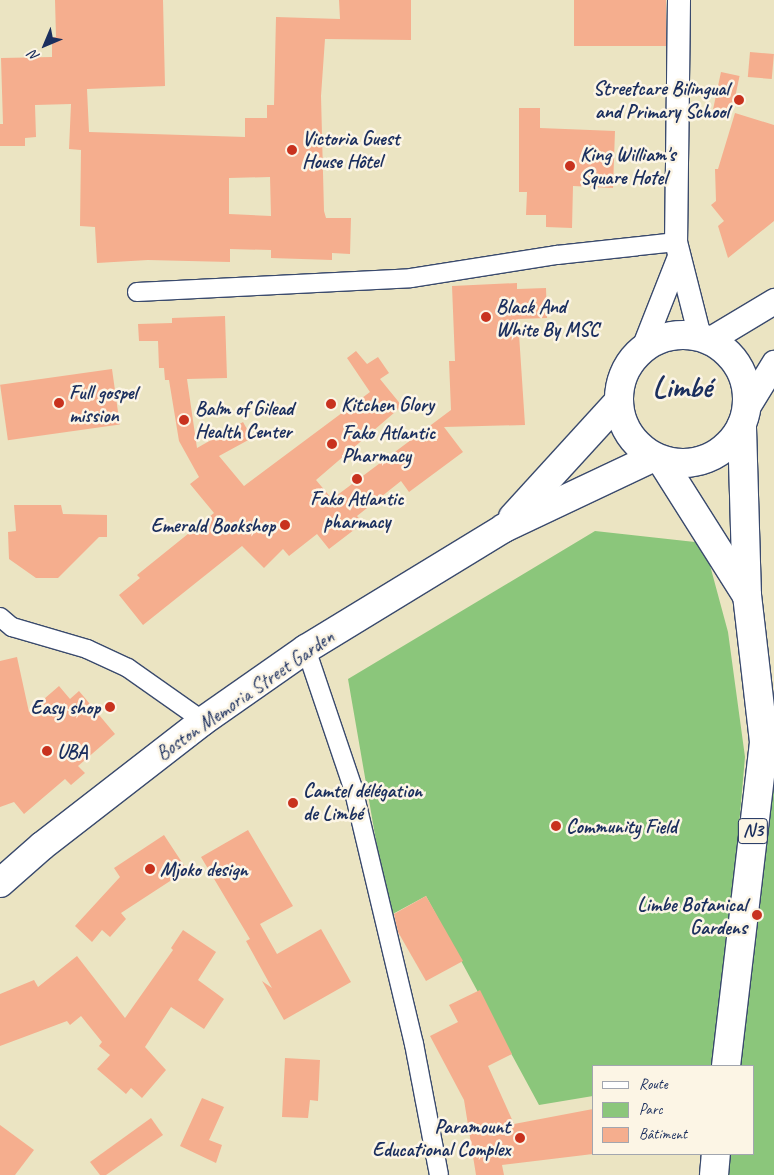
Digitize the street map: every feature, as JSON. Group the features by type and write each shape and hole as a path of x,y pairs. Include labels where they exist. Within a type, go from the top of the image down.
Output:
{"highway":[{"path":"680,334 705,339 726,352 739,368 746,387 747,596 657,459 628,435 618,404 620,382 628,363 643,348 660,338 680,334"},
{"name":"Boston Memoria Street Garden","path":"504,528 618,404"},
{"path":"657,459 685,464 709,459 729,445 745,416"},
{"name":"Boston Memoria Street Garden","path":"0,883 42,846 204,721 306,648 504,528 657,459"},
{"name":"N3","path":"726,1065 764,742 747,596"},
{"path":"714,1175 716,1155"}],"main road":[{"path":"705,339 774,300"},
{"path":"745,416 774,363"}],"street":[{"path":"679,0 677,251 705,339"},
{"path":"136,292 411,278 557,255 677,251"},
{"path":"643,348 677,251"},
{"path":"0,617 12,627 87,649 128,668 204,721"},
{"path":"306,648 353,788 414,1044 439,1175"}],"green space":[{"name":"Community Field","path":"595,531 704,543 728,632 745,757 718,1065 592,1065 592,1096 539,1105 426,896 389,916 348,679"},
{"name":"Limbe Botanical Gardens","path":"774,759 774,1175 713,1175 715,1155 754,1155 754,1065 725,1065"}],"building":[{"path":"55,0 163,0 165,86 87,89 89,132 245,137 245,118 267,118 267,105 274,105 276,17 340,19 339,0 411,0 411,40 325,39 321,96 324,211 326,218 351,218 350,254 332,253 332,260 271,258 271,250 230,249 230,262 148,260 97,263 95,227 80,226 81,150 69,149 71,104 35,105 36,137 25,138 25,146 0,146 0,124 3,124 1,58 52,57 52,37 56,37","holes":["270,177 271,216 229,214 229,178"]},
{"path":"574,0 666,0 666,46 574,46"},
{"path":"750,52 774,54 772,79 748,77"},
{"path":"721,72 740,76 730,119 712,115"},
{"path":"519,108 540,108 540,128 615,131 613,188 573,186 572,228 546,227 546,215 526,215 527,192 519,192"},
{"path":"735,113 774,125 774,221 728,258 718,226 724,221 711,205 716,201 715,169 718,169"},
{"path":"517,283 517,289 546,288 547,318 518,319 525,425 444,427 463,452 409,492 401,481 357,516 363,523 329,549 317,534 289,556 283,549 264,568 242,546 143,625 119,595 140,578 137,575 214,513 190,484 199,477 179,441 169,380 165,380 164,368 159,368 158,341 139,341 138,324 172,323 172,318 225,316 227,378 187,379 197,448 243,422 252,438 219,456 244,486 370,392 347,358 356,351 367,364 378,357 389,373 380,379 402,406 316,480 332,499 451,410 449,361 455,361 452,286"},
{"name":"Full gospel mission","path":"112,369 120,424 8,440 0,385"},
{"path":"14,505 61,505 63,514 107,515 107,537 99,537 58,578 36,578 9,559 8,532 16,531"},
{"name":"UBA","path":"17,657 29,712 59,686 70,699 79,691 115,734 78,766 85,773 71,785 65,779 24,814 14,802 0,807 0,661"},
{"path":"248,830 293,906 260,924 277,954 321,929 351,982 284,1020 262,981 272,988 246,941 250,939 201,857"},
{"path":"164,835 187,870 121,913 126,919 110,937 102,930 92,942 75,926 120,877 114,868"},
{"path":"426,896 463,961 426,981 398,932 394,914"},
{"path":"183,930 216,952 198,980 224,999 204,1029 171,1007 145,1047 166,1070 142,1098 131,1088 126,1094 97,1069 110,1055 99,1046 102,1042 81,1016 70,1025 67,1021 0,1046 0,994 34,980 38,987 77,956 125,1018 173,950 171,948"},
{"path":"480,990 512,1054 488,1066 514,1124 592,1109 592,1154 502,1165 504,1175 476,1175 464,1100 430,1036 458,1022 449,1005"},
{"path":"285,1058 320,1060 318,1101 310,1100 308,1118 282,1117"},
{"path":"202,1098 224,1107 209,1140 222,1145 216,1163 180,1146"},
{"path":"151,1118 163,1135 106,1175 100,1175 90,1162"},
{"path":"0,1125 34,1150 15,1175 0,1175"}],"place":[{"name":"Streetcare Bilingual and Primary School","path":"739,100"},
{"name":"Victoria Guest House Hôtel","path":"292,150"},
{"name":"King William's Square Hotel","path":"570,166"},
{"name":"Black And White By MSC","path":"486,317"},
{"name":"Full gospel mission","path":"59,403"},
{"name":"Kitchen Glory","path":"331,404"},
{"name":"Balm of Gilead Health Center","path":"184,420"},
{"name":"Fako Atlantic Pharmacy","path":"332,444"},
{"name":"Fako Atlantic pharmacy","path":"357,479"},
{"name":"Emerald Bookshop","path":"285,525"},
{"name":"Easy shop","path":"110,707"},
{"name":"UBA","path":"47,751"},
{"name":"Camtel délégation de Limbé","path":"293,803"},
{"name":"Community Field","path":"556,826"},
{"name":"Mjoko design","path":"150,869"},
{"name":"Limbe Botanical Gardens","path":"757,915"},
{"name":"Paramount Educational Complex","path":"520,1138"}],"district":[{"name":"Limbé","path":"682,387"}]}
